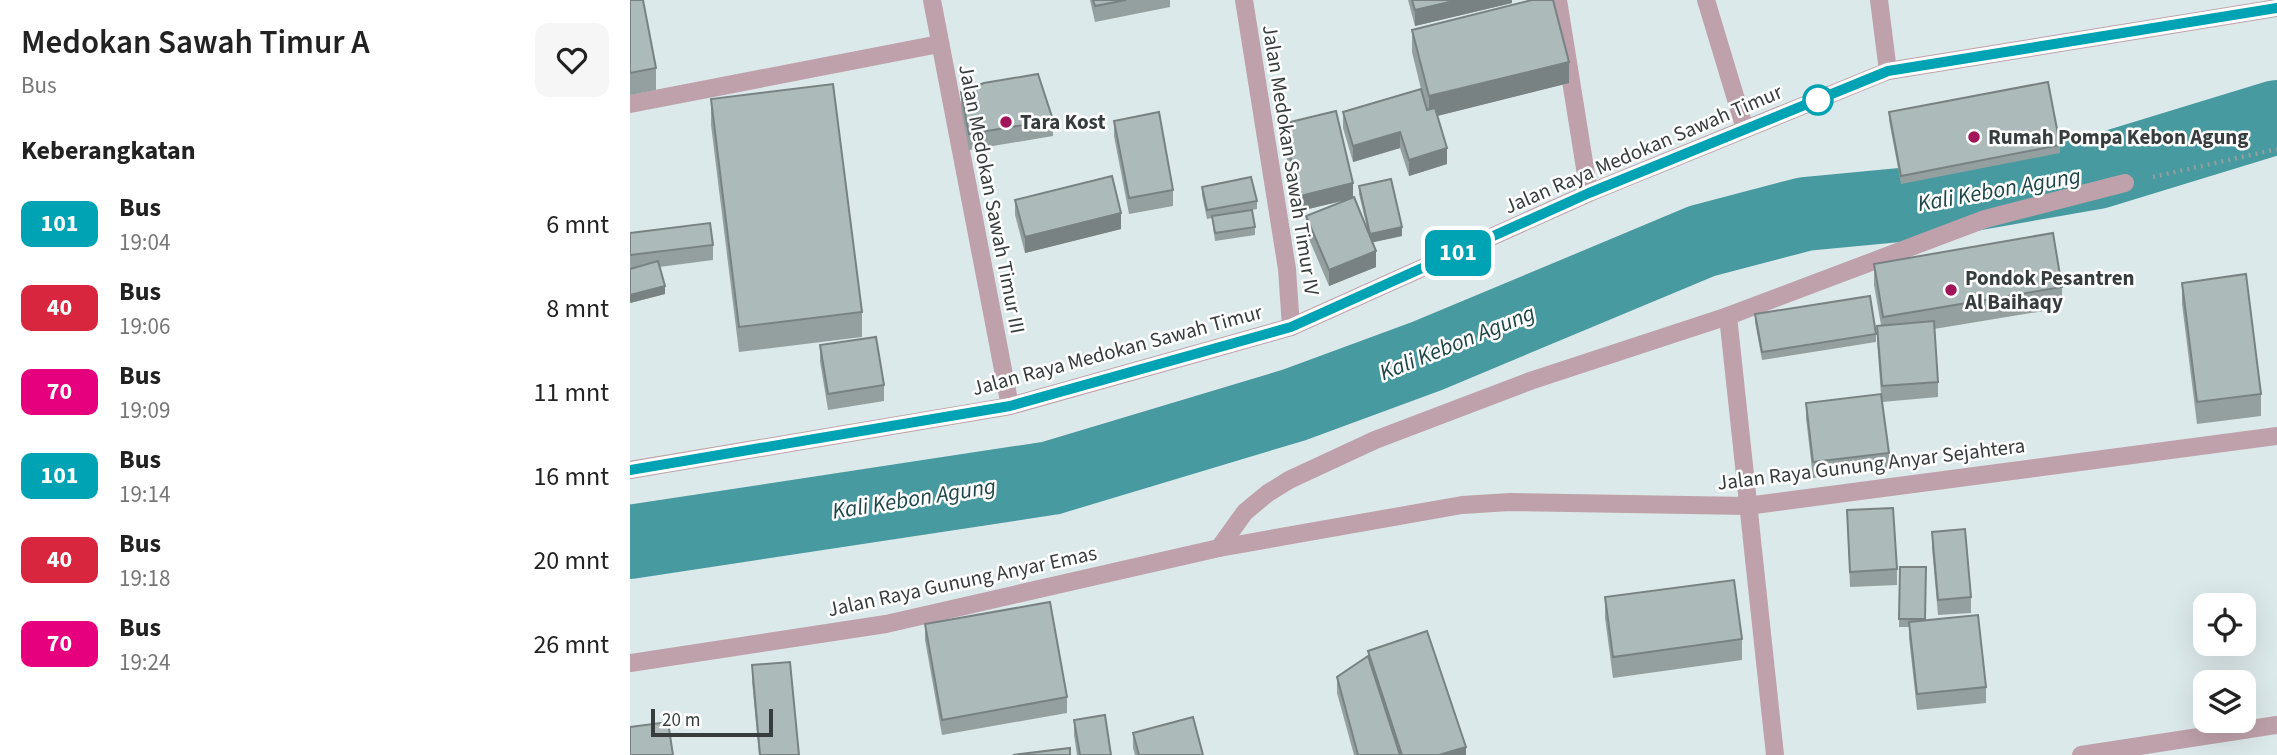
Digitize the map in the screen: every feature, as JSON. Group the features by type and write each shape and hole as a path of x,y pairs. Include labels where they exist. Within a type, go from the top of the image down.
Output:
{"street":[{"name":"Jalan Medokan Sawah Timur III","path":"932,0 1010,406"},
{"name":"Jalan Medokan Sawah Timur IV","path":"1244,0 1287,269 1291,327"},
{"path":"1558,0 1589,193"},
{"path":"1706,0 1745,129"},
{"path":"1880,0 1888,71"},
{"name":"Jalan Raya Medokan Sawah Timur","path":"630,470 1010,406 1291,327 1589,193 1888,71 2277,8"},
{"path":"630,104 939,44"},
{"path":"1219,548 1245,512 1268,493 1289,480 1375,440 1530,381 1728,316 1985,219 2125,183"},
{"path":"1728,316 1775,755"},
{"name":"Jalan Raya Gunung Anyar Sejahtera","path":"1219,548 1462,505 1510,502 1747,506 2277,436"},
{"name":"Jalan Raya Gunung Anyar Emas","path":"630,663 887,624 1219,548"},
{"path":"2081,755 2277,725"}],"path":[{"path":"2125,183 2277,149"}],"building":[{"path":"630,0 643,0 656,68 630,73"},
{"path":"1093,0 1126,0 1095,6"},
{"path":"1412,0 1458,0 1415,10"},
{"path":"1532,0 1553,0 1569,62 1429,96 1412,30"},
{"name":"Tara Kost","path":"1038,74 1053,120 969,134 961,92 984,83"},
{"name":"Rumah Pompa Kebon Agung","path":"2048,82 2060,145 1901,176 1889,112"},
{"path":"833,84 862,312 739,327 711,99"},
{"path":"1421,89 1427,110 1435,108 1447,148 1409,160 1400,132 1353,146 1343,112"},
{"path":"1336,111 1353,183 1300,196 1282,124"},
{"path":"1159,112 1173,190 1129,198 1114,121"},
{"path":"1112,176 1121,213 1025,237 1015,200"},
{"path":"1251,177 1257,201 1207,210 1202,187"},
{"path":"1391,179 1402,227 1370,234 1359,186"},
{"path":"1354,197 1376,251 1329,270 1306,216"},
{"path":"1252,210 1255,227 1215,233 1212,216"},
{"path":"710,223 713,245 630,255 630,233"},
{"path":"2053,233 2062,287 1883,317 1874,264"},
{"path":"658,261 665,286 630,295 630,269"},
{"path":"2246,274 2261,394 2197,402 2182,283"},
{"path":"1870,296 1876,334 1762,352 1755,314"},
{"path":"1934,321 1938,382 1882,386 1877,326"},
{"path":"876,337 884,385 828,394 820,345"},
{"path":"1881,394 1889,453 1813,462 1806,403"},
{"path":"1893,508 1897,569 1850,572 1847,510"},
{"path":"1965,529 1971,597 1938,600 1932,532"},
{"path":"1900,567 1926,567 1925,619 1899,619"},
{"path":"1734,580 1742,639 1613,657 1605,597"},
{"path":"1050,602 1067,697 942,720 925,624"},
{"path":"1978,615 1986,687 1917,694 1909,622"},
{"path":"1427,631 1466,747 1439,755 1402,755 1368,651"},
{"path":"1368,656 1400,755 1358,755 1337,677"},
{"path":"790,662 799,755 760,755 752,665"},
{"path":"1105,715 1111,755 1080,755 1074,720"},
{"path":"1193,717 1203,755 1139,755 1133,733"},
{"path":"668,722 673,755 630,755 630,727"},
{"path":"1070,748 1070,755 1013,755"}],"waterway":[{"name":"Kali Kebon Agung","path":"630,542 1051,478 1294,405 1427,356 1702,241 1805,214 1921,203 2097,172 2277,117"}],"bus line":[{"name":"101","path":"630,470 1010,406 1291,327 1589,193 1888,71 2277,8"}],"place":[{"name":"Tara Kost","path":"1006,122"},
{"name":"Rumah Pompa Kebon Agung","path":"1974,137"},
{"name":"Pondok Pesantren Al Baihaqy","path":"1951,290"}]}
